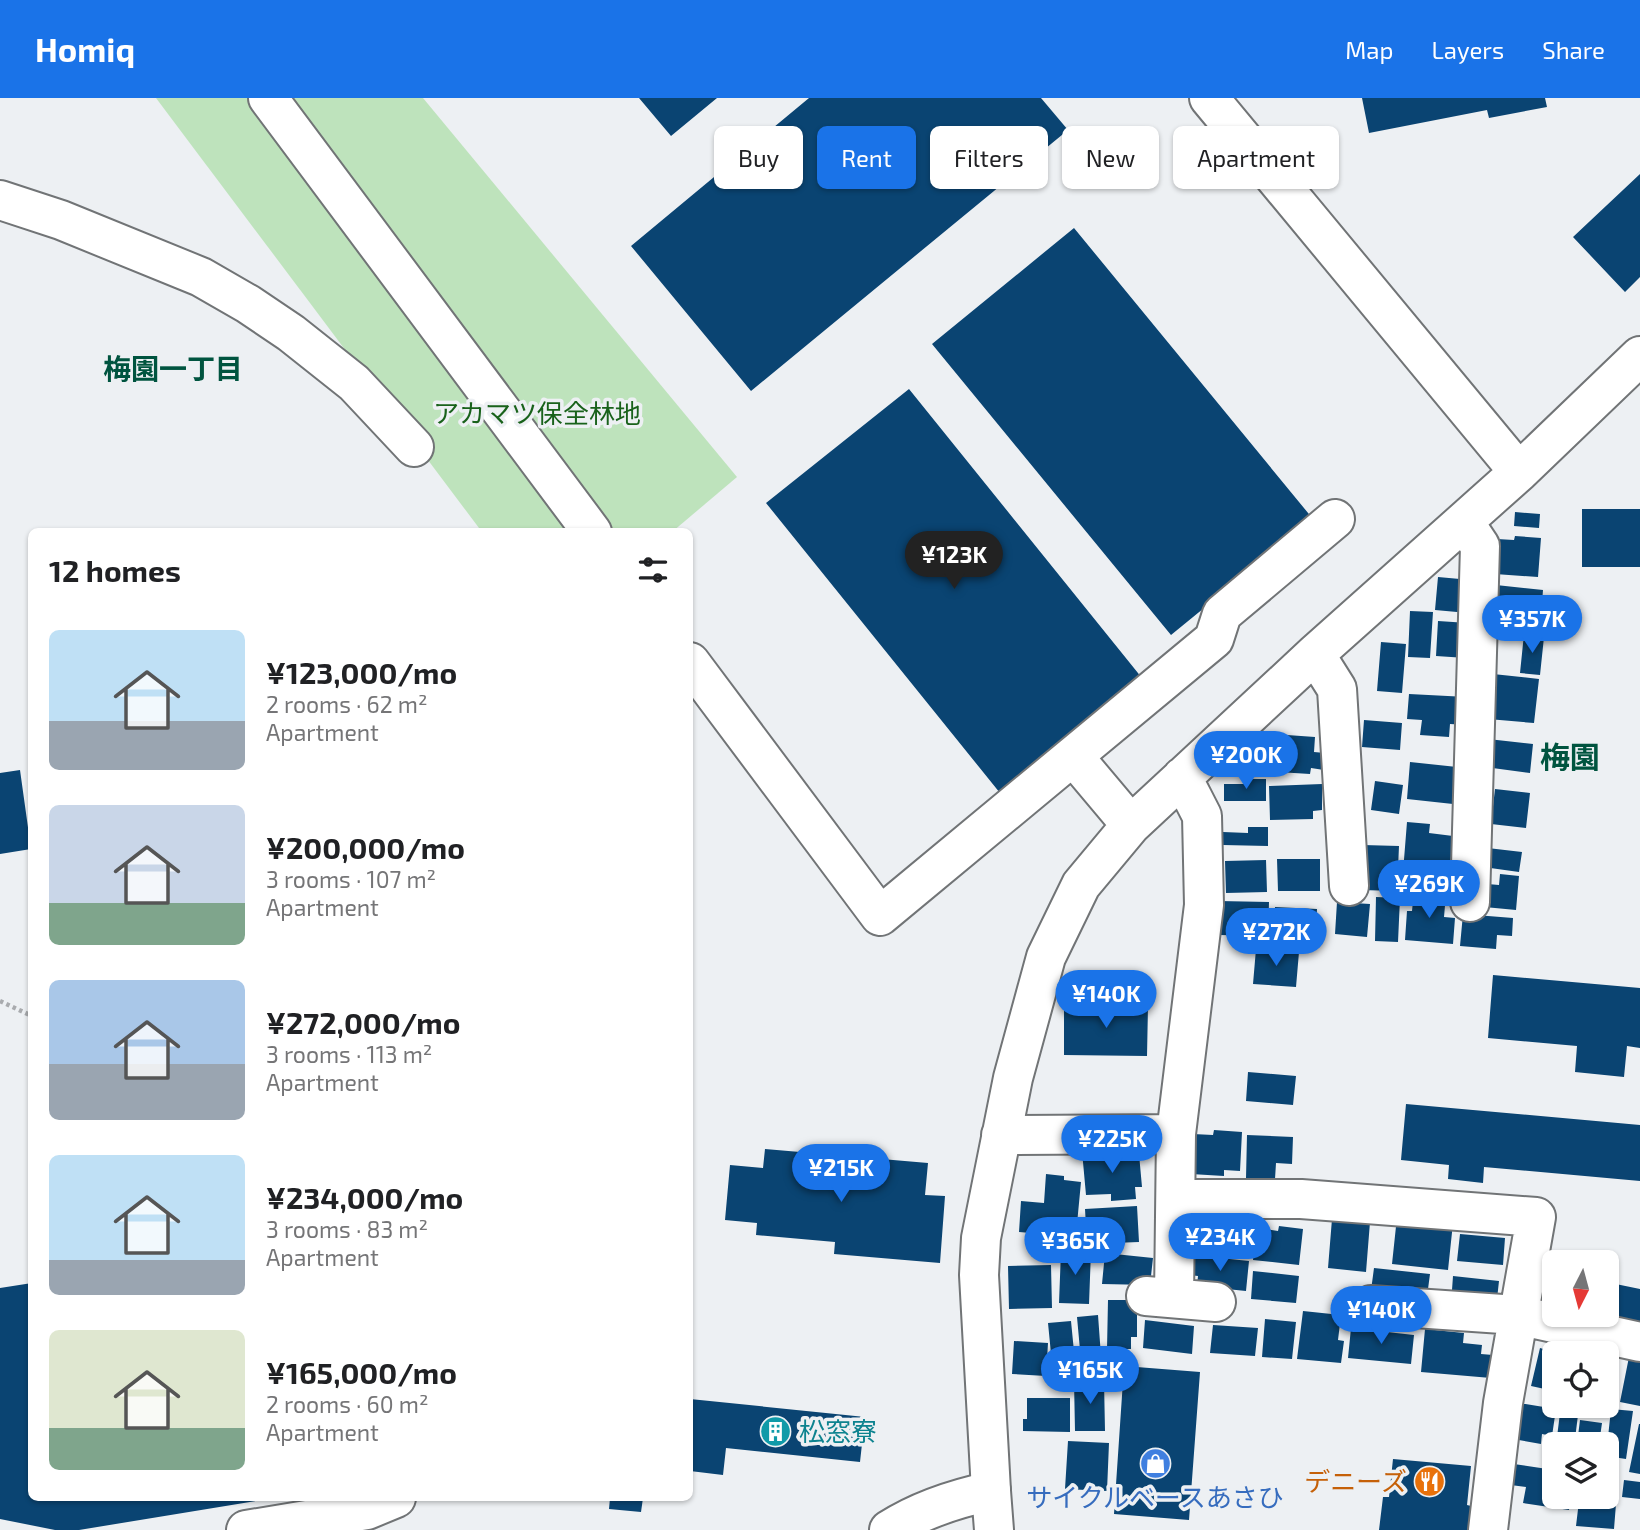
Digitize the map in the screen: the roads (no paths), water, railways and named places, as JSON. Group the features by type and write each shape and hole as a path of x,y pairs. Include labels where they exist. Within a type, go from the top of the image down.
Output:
{"street":[{"path":"268,98 589,528"},
{"path":"1209,98 1519,472"},
{"path":"0,200 61,220 201,277 248,304 291,332 354,383 414,447"},
{"path":"994,1530 979,1275 981,1238 1001,1135 1046,957 1081,884 1131,825 1315,654 1519,472 1640,356"},
{"path":"693,666 880,916 1214,639 1222,614 1335,519"},
{"path":"1464,522 1480,546 1471,902"},
{"path":"1315,654 1337,689 1349,886"},
{"path":"1073,755 1131,825"},
{"path":"1182,778 1202,816 1204,905 1176,1134 1176,1199 1160,1297 1216,1302"},
{"path":"1001,1135 1176,1134"},
{"path":"1176,1199 1301,1199 1535,1217 1517,1315 1488,1530"},
{"path":"1371,1305 1517,1315 1640,1342"},
{"path":"889,1530 911,1516 961,1497 991,1492"},
{"path":"246,1530 367,1510 389,1501"}],"place":[{"name":"松窓寮","path":"776,1432"},
{"name":"サイクルベースあさひ","path":"1155,1463"},
{"name":"デニーズ","path":"1430,1482"}],"district":[{"name":"梅園一丁目","path":"173,369"},
{"name":"梅園","path":"1570,758"}],"park label":[{"name":"アカマツ保全林地","path":"537,414"}]}
